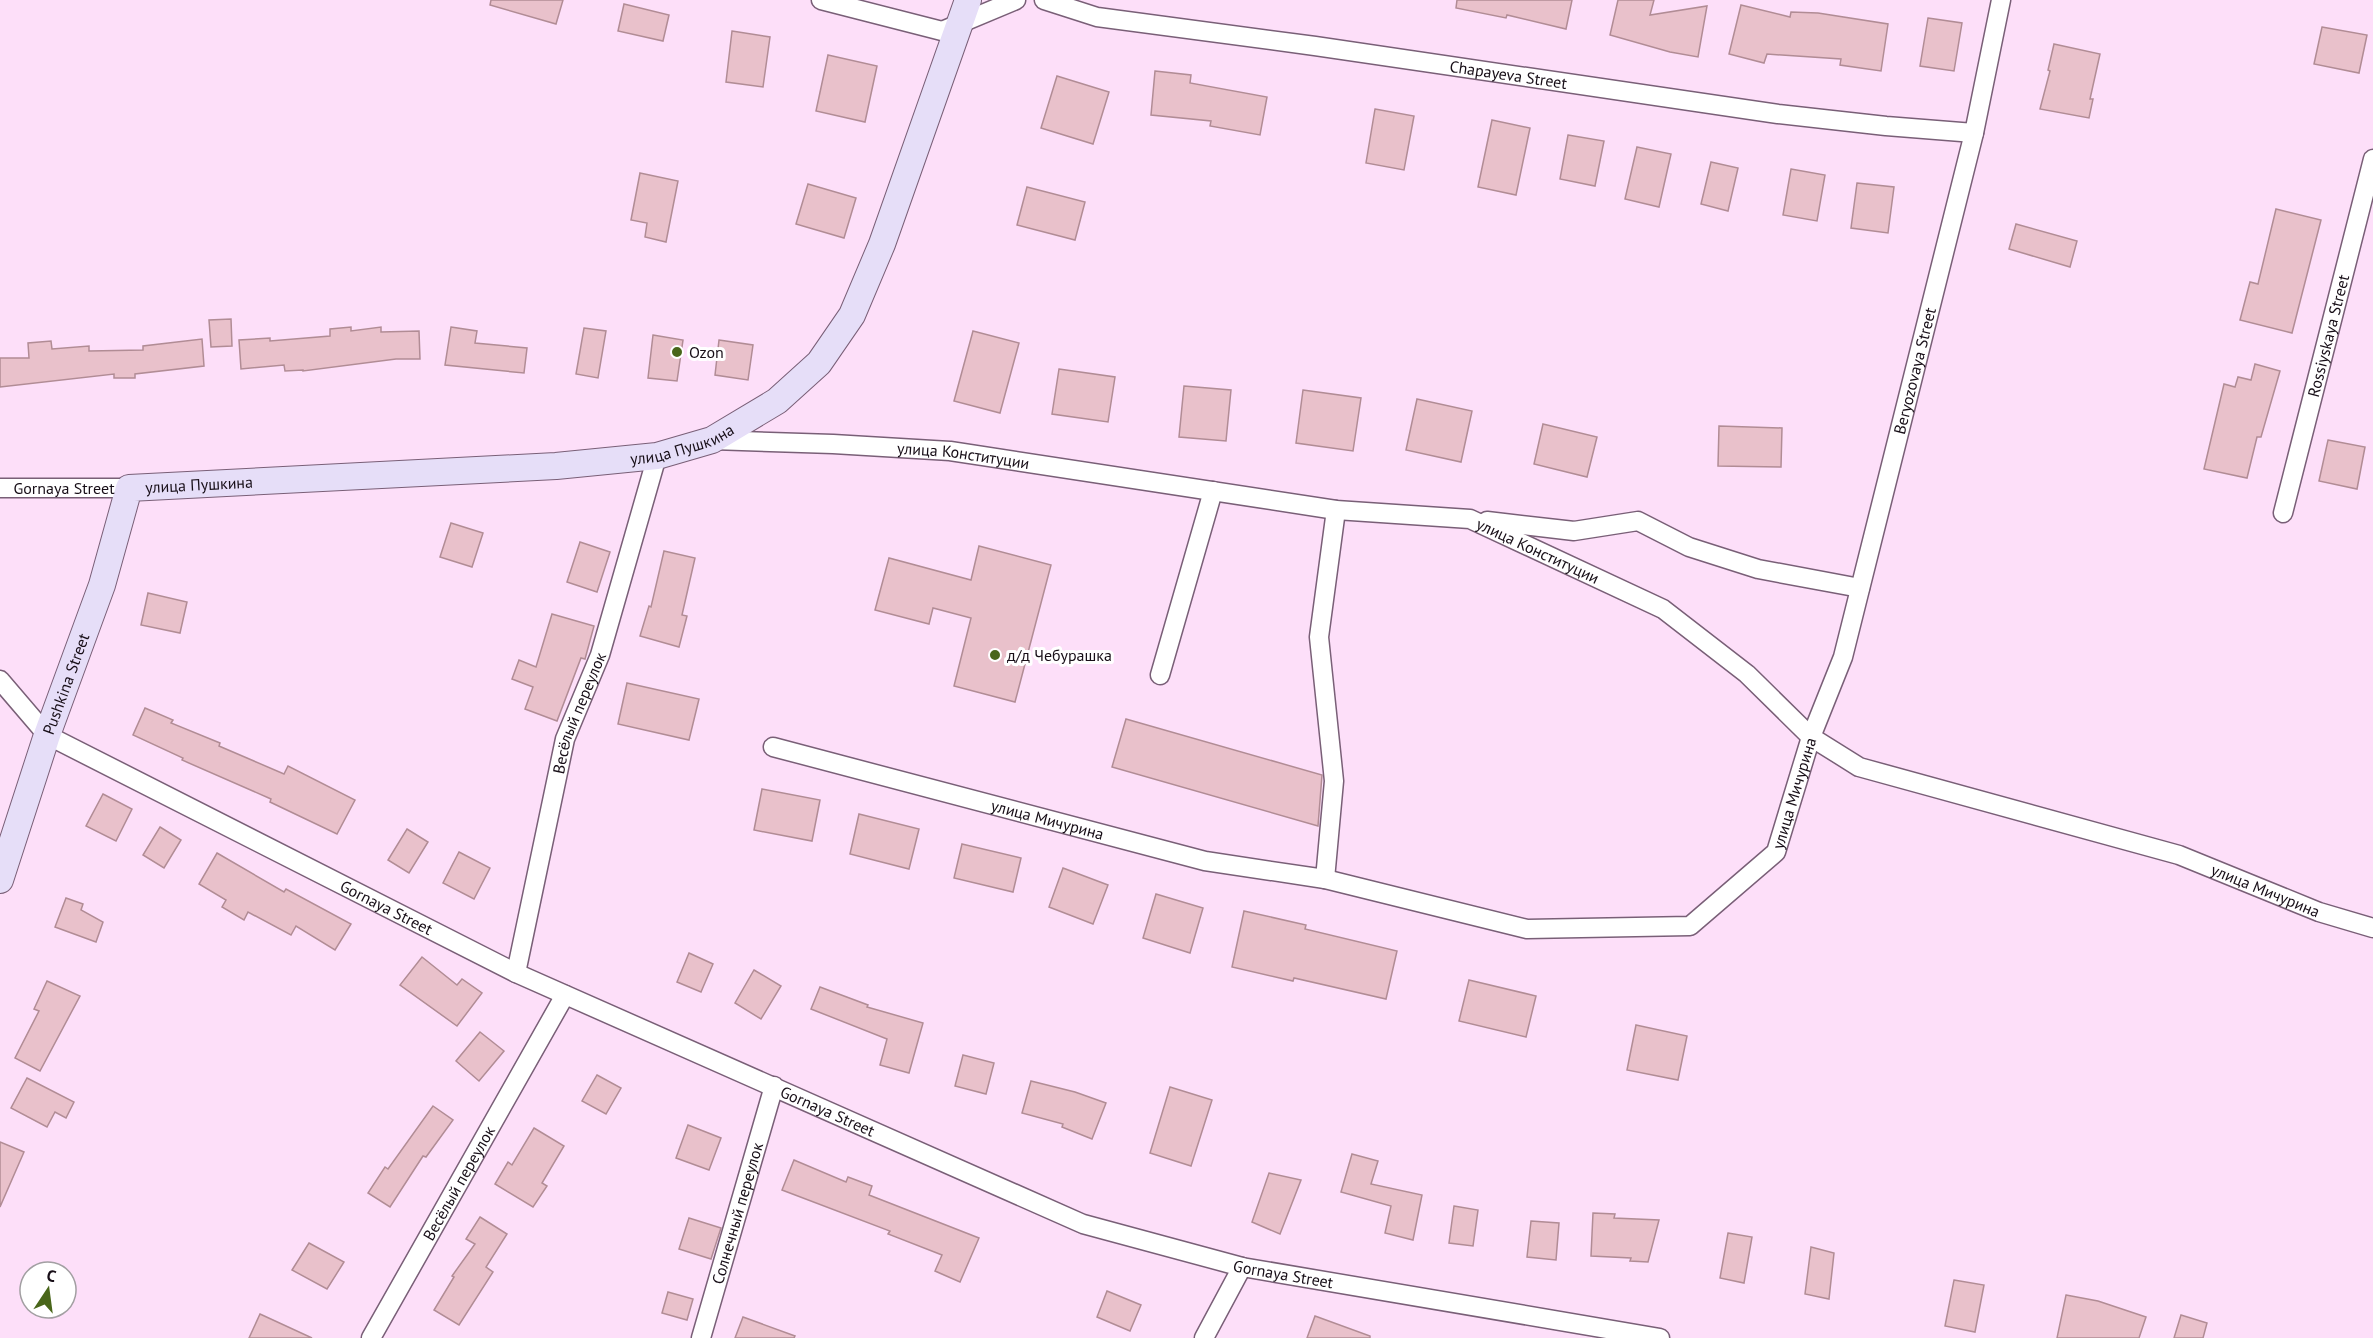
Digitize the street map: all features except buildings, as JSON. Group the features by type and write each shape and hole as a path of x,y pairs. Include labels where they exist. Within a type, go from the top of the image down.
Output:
{"main road":[{"name":"улица Пушкина","path":"129,488 556,466 657,456 712,440 777,401 819,363 852,315 882,244 968,0"},
{"name":"Pushkina Street","path":"0,880 47,735 102,585 129,488"}],"street":[{"path":"821,0 942,31 1016,0"},
{"name":"Chapayeva Street","path":"1044,0 1097,17 1778,114 1974,133"},
{"name":"Beryozovaya Street","path":"1811,737 1843,657 1974,133 2001,0"},
{"name":"Rossiyskaya Street","path":"2283,513 2373,159"},
{"name":"улица Конституции","path":"712,440 950,451 1336,510 1470,519 1663,609 1747,674 1811,737"},
{"name":"Весёлый переулок","path":"516,973 565,739 600,655 657,456"},
{"name":"Gornaya Street","path":"0,488 129,488"},
{"path":"1160,675 1213,492"},
{"path":"1325,879 1334,781 1319,637 1336,510"},
{"path":"1470,519 1574,531 1638,522 1689,547 1758,569 1860,588"},
{"path":"0,680 47,735"},
{"name":"Gornaya Street","path":"47,735 516,973 1083,1224 1242,1267 1660,1338"},
{"name":"улица Мичурина","path":"773,747 1205,861 1325,879 1527,929 1690,926 1776,852 1811,737 1859,768 2179,855 2319,912 2373,928"},
{"name":"Весёлый переулок","path":"371,1338 565,995"},
{"name":"Солнечный переулок","path":"701,1338 774,1086"},
{"path":"1204,1338 1242,1267"}],"place":[{"name":"Ozon","path":"677,352"},
{"name":"д/д Чебурашка","path":"995,655"}]}
